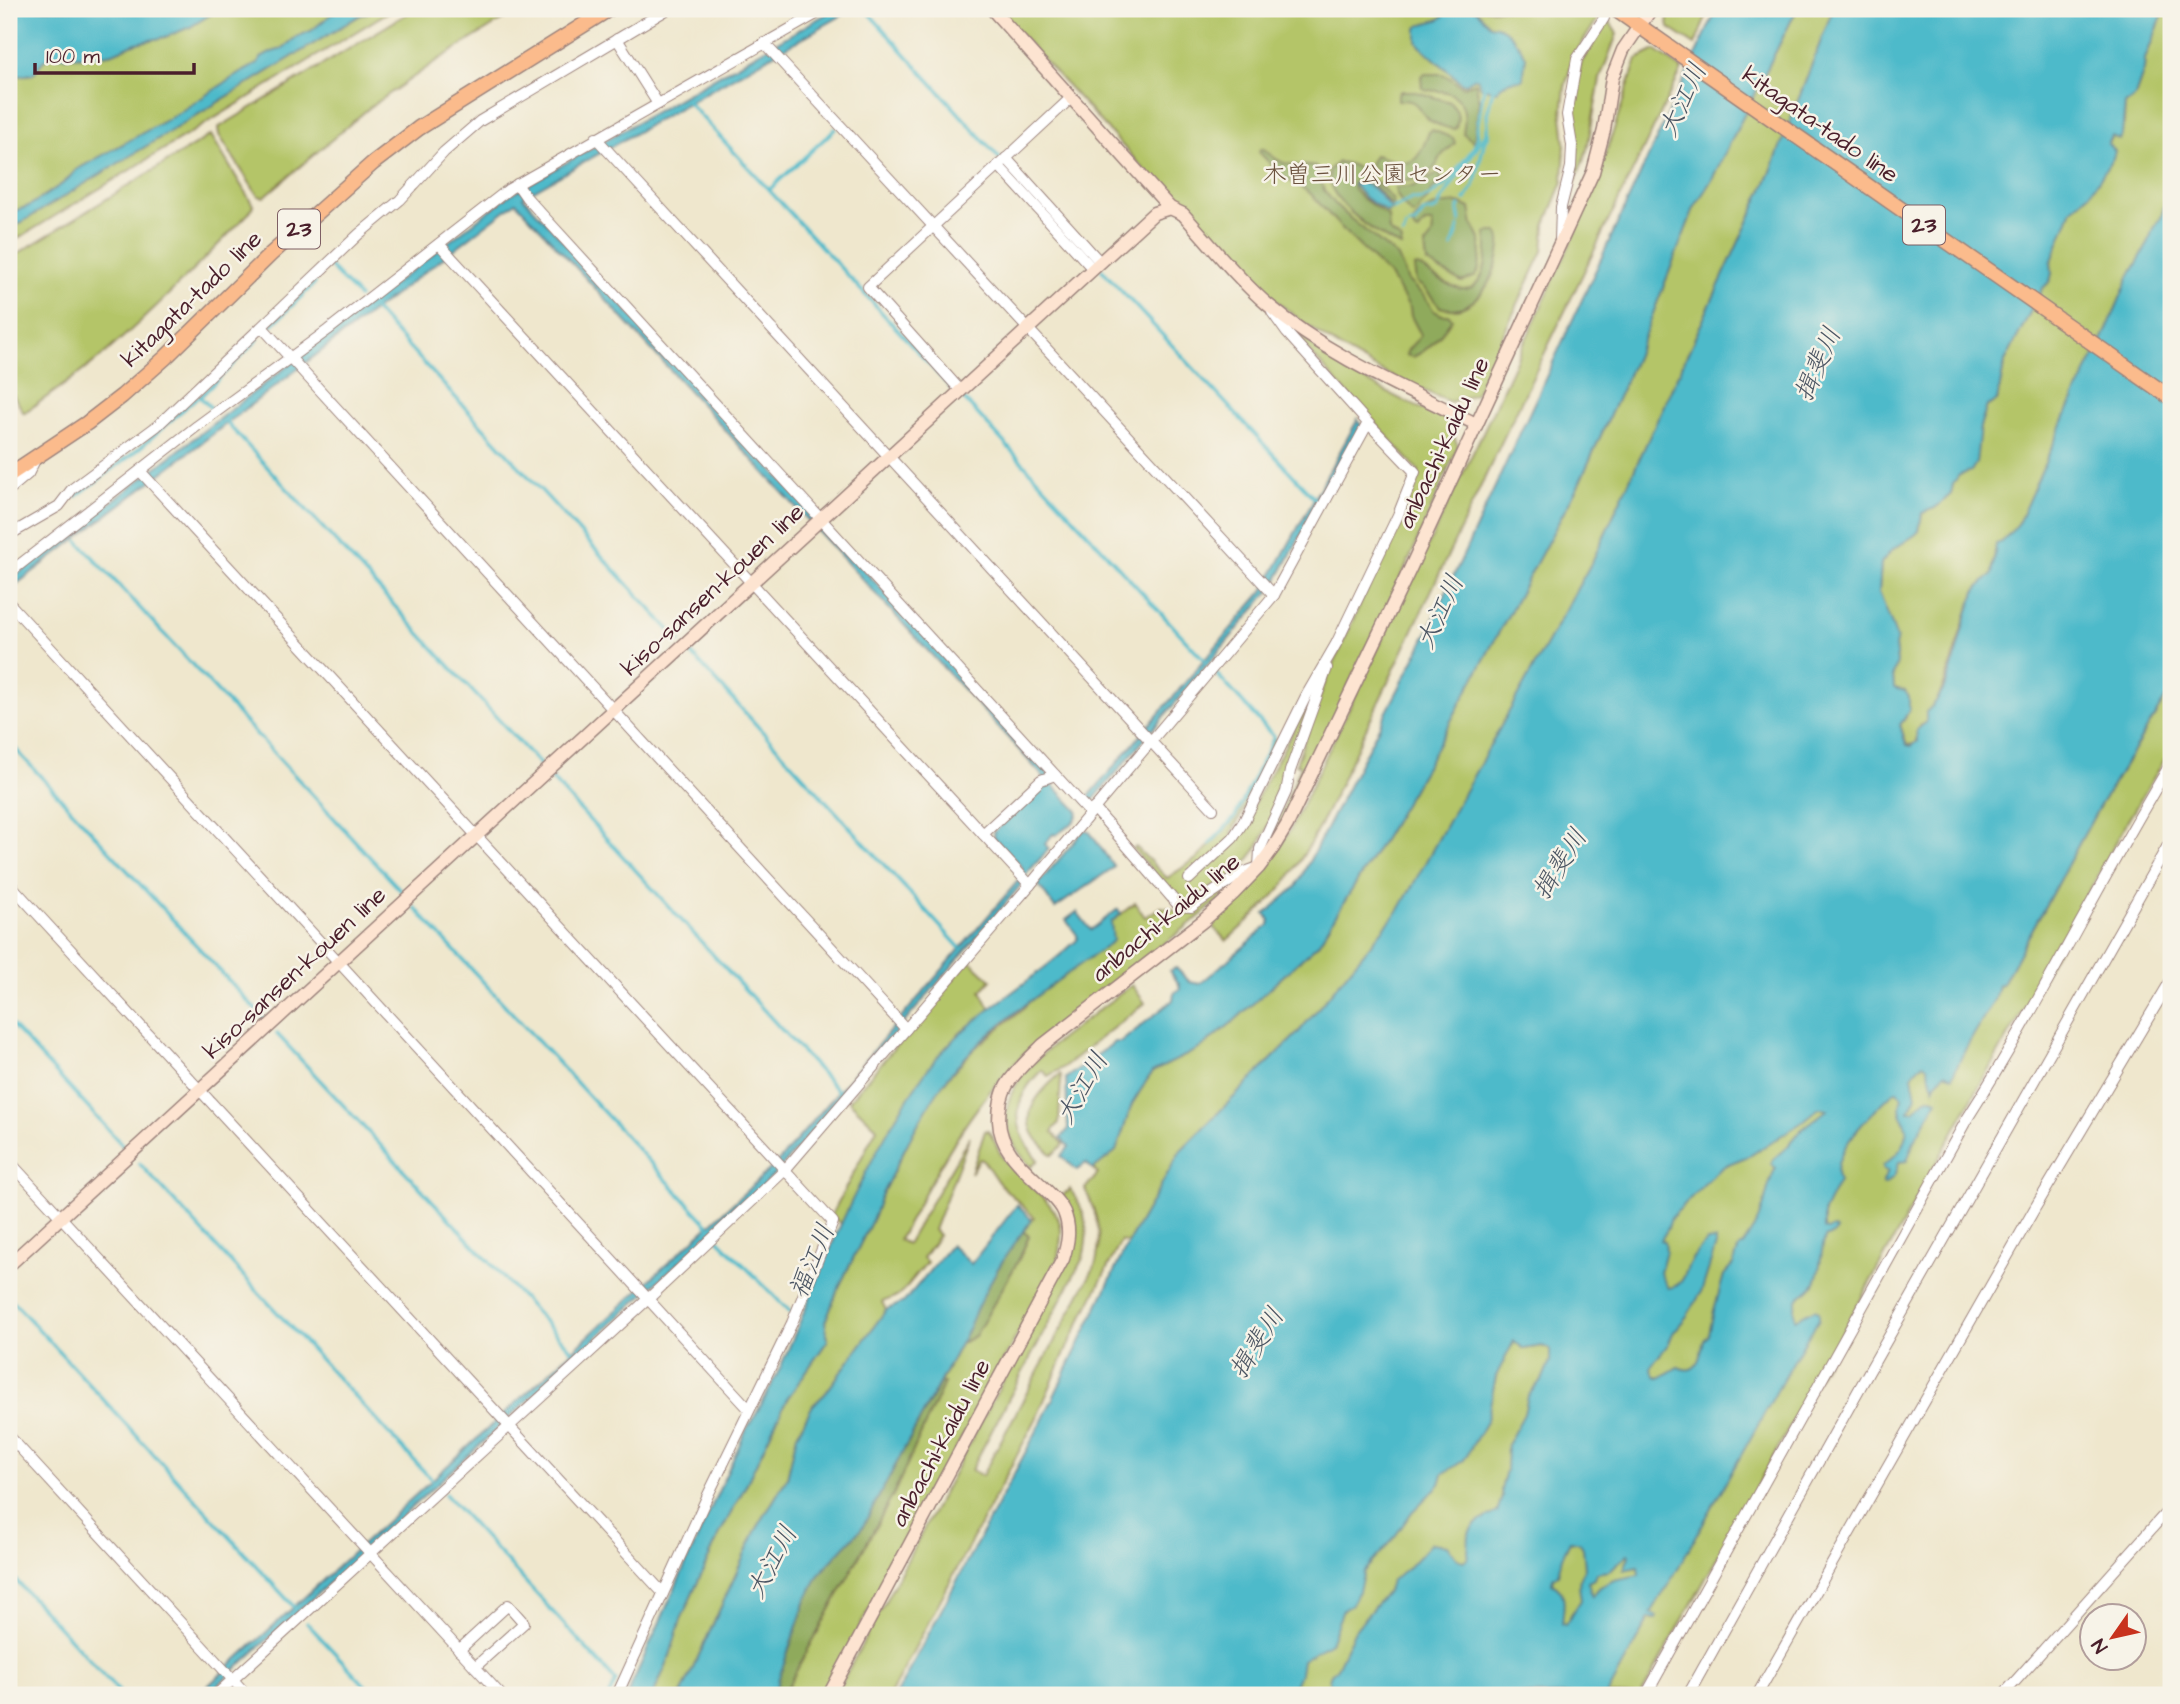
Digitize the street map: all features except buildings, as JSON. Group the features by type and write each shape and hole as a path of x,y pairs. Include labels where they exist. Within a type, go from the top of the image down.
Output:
{"main road":[{"name":"kitagata-tado line","path":"9,475 88,423 148,373 271,254 373,163 419,128 609,9"},
{"path":"992,9 1170,208 1183,214 1266,303 1347,359 1476,424"},
{"name":"anbachi-kaidu line","path":"829,1695 1063,1259 1069,1240 1063,1210 1058,1202 1013,1158 999,1129 999,1107 1006,1086 1044,1045 1203,921 1233,894 1259,867 1287,825 1410,569 1593,172 1604,130 1612,78 1623,50 1651,9"},
{"name":"kitagata-tado line","path":"1610,13 1638,26 1678,53 2171,398"},
{"name":"kiso-sansen-kouen line","path":"9,1265 1096,265 1154,213 1170,208"}],"street":[{"path":"9,536 59,506 72,489 157,426 359,234 400,200 444,152 480,121 668,9"},
{"path":"9,573 518,186 601,143 658,104 825,9"},
{"path":"1560,245 1561,207 1571,167 1572,145 1567,115 1577,59 1610,13"},
{"path":"617,39 658,104"},
{"path":"765,44 1270,591"},
{"path":"961,391 868,287 1072,97"},
{"path":"601,143 1213,809"},
{"path":"1002,162 1096,265"},
{"path":"518,186 817,523 1049,777 1092,811 1179,906 1191,907 1242,873 1259,867 1260,849 1286,792 1290,771 1336,644"},
{"path":"440,245 1025,879"},
{"path":"1189,878 1233,838 1244,821 1306,696 1336,644 1398,515 1415,472 1287,333 1266,303"},
{"path":"262,327 903,1025"},
{"path":"216,1695 229,1676 781,1167 1025,879 1092,811 1147,737 1270,591 1368,423"},
{"path":"9,490 28,474 35,459"},
{"path":"141,472 833,1222 792,1324 749,1409 617,1695"},
{"path":"9,603 749,1409"},
{"path":"1646,1695 1967,1119 1997,1071 2171,763"},
{"path":"983,834 1049,777"},
{"path":"1688,1695 2171,840"},
{"path":"9,883 663,1593"},
{"path":"1757,1695 2035,1208 2171,980"},
{"path":"9,1161 500,1695"},
{"path":"9,1436 247,1695"},
{"path":"2003,1695 2171,1507"},
{"path":"458,1650 508,1605 524,1623 475,1667"}],"green space":[{"path":"219,9 338,9 311,31 261,58 257,64 177,114 76,170 65,182 29,206 9,213 11,77 33,74 43,61 50,57 97,56 165,37 190,27"},
{"path":"374,9 393,9 9,244 9,230"},
{"path":"415,9 520,9 438,60 369,108 264,197 258,196 219,135 218,128"},
{"name":"木曽三川公園センター","path":"997,9 1604,9 1574,56 1565,87 1562,115 1565,143 1563,182 1545,226 1543,251 1475,394 1450,402 1404,382 1350,354 1287,310 1260,287 1193,217 1164,191"},
{"path":"1666,9 1709,9 1695,45 1669,28"},
{"path":"1797,9 1833,9 1770,174 1593,560 1399,911 1298,1033 1181,1150 1128,1243 1121,1241 1066,1350 1036,1419 890,1695 835,1695 1071,1254 1076,1237 1076,1224 1062,1196 1070,1189 1086,1222 1083,1258 971,1470 982,1476 1095,1266 1099,1245 1098,1226 1085,1189 1098,1174 1093,1169 1116,1151 1132,1104 1152,1072 1199,1049 1234,1021 1318,944 1427,765 1579,484 1636,357 1694,208 1712,179"},
{"path":"2165,9 2171,9 2171,400 1978,588 1936,702 1926,722 1920,726 1915,744 1907,745 1900,725 1906,717 1905,691 1894,688 1896,638 1879,592 1881,563 1892,550 1919,531 1922,513 1935,508 1951,494 1959,475 1971,471 1975,463 1980,427 1987,406 1997,401 2005,361 2042,289 2050,281 2051,263 2072,209 2090,193 2113,158 2108,145 2124,124 2125,103 2135,96 2145,59"},
{"path":"1609,20 1617,34 1600,79 1587,150 1575,183 1576,144 1572,118 1578,74 1582,61"},
{"path":"1655,50 1682,69 1329,807 1288,879 1266,904 1226,941 1211,924 1269,865 1291,828 1484,430 1591,199 1637,59"},
{"path":"1425,74 1443,74 1464,87 1476,83 1479,101 1474,142 1463,133 1465,119 1459,100 1448,93 1422,88 1421,77"},
{"path":"1401,91 1413,91 1450,102 1457,114 1455,129 1430,120 1414,103 1398,100"},
{"path":"1432,130 1453,138 1455,143 1425,176 1409,181 1398,180 1380,174 1370,164 1375,155 1410,162 1420,153"},
{"path":"211,135 253,205 250,212 111,348 80,374 24,413 9,388 9,259"},
{"path":"1260,149 1283,162 1316,167 1324,190 1336,205 1398,257 1408,281 1425,297 1434,311 1449,315 1452,319 1440,336 1419,354 1413,357 1406,355 1421,335 1410,308 1390,276 1310,193 1282,176 1259,152"},
{"path":"1338,162 1362,170 1393,200 1393,205 1370,182 1353,183 1354,190 1362,198 1388,216 1389,231 1402,241 1401,247 1362,221 1336,195 1330,184 1329,170"},
{"path":"1439,173 1442,179 1413,215 1402,203 1395,188 1415,186"},
{"path":"1459,203 1470,208 1473,225 1480,239 1481,256 1478,272 1474,277 1462,282 1427,263 1425,245 1432,235 1432,223 1425,223 1418,232 1412,225 1426,210 1438,205"},
{"path":"1497,232 1500,245 1487,286 1472,302 1462,307 1440,307 1416,282 1414,267 1418,266 1457,288 1467,289 1475,285 1484,270 1486,233"},
{"path":"1291,329 1365,380 1446,419 1458,446 1410,558 1289,810 1266,848 1301,766 1296,764 1323,688 1419,471"},
{"path":"1317,686 1280,785 1283,789 1255,851 1233,874 1189,903 1174,896 1133,849 1136,847 1167,878 1199,857 1236,818 1273,741 1283,738 1232,832 1234,841"},
{"path":"2171,689 2171,749 2127,822 2041,980 1974,1095 1641,1695 1597,1695 1635,1644 1649,1618 1655,1619 1651,1613 1699,1529 1784,1319 1846,1133 1994,987 2003,983 2099,807"},
{"path":"1241,878 1200,916 1038,1041 995,1085 959,1134 899,1240 907,1244 970,1136 934,1230 939,1235 923,1258 927,1262 900,1295 882,1302 886,1310 825,1394 813,1405 797,1435 787,1478 755,1532 681,1695 653,1695 669,1659 681,1619 719,1535 787,1399 828,1340 825,1322 838,1289 880,1198 932,1099 974,1049 1019,1012 1111,922 1135,903 1145,917 1161,907 1180,911 1185,916"},
{"path":"969,960 991,980 981,991 991,1010 957,1036 922,1078 892,1125 842,1224 831,1216 877,1128 849,1101"},
{"path":"1132,985 1145,1003 1061,1069 1048,1076 1042,1070 1024,1092 1018,1114 1019,1125 1023,1137 1038,1160 1031,1167 1015,1146 1008,1127 1007,1109 1012,1092 1036,1060"},
{"path":"1060,1074 1059,1123 1052,1132 1064,1144 1052,1155 1036,1138 1030,1119 1034,1102"},
{"path":"1845,1079 1755,1321 1661,1396 1588,1310 1655,1215"},
{"path":"987,1130 1003,1158 1046,1200 1059,1219 1061,1237 1057,1261 823,1695 783,1695 893,1495 944,1383 940,1383 960,1344 975,1336 1029,1237 1023,1231 1034,1217 998,1182 983,1160 980,1159 971,1173"},
{"path":"1023,1231 1029,1236 1018,1261 975,1336 960,1344 979,1302 1011,1246"},
{"path":"1514,1340 1524,1349 1542,1346 1557,1353 1514,1510 1340,1695 1282,1695 1356,1574 1491,1396 1498,1370"},
{"path":"940,1383 944,1383 893,1495 783,1695 773,1695 806,1600 819,1574 862,1528"},
{"path":"1565,1532 1611,1537 1648,1571 1579,1639 1533,1609"}],"water":[{"path":"9,9 219,9 190,27 165,37 136,43 113,53 50,57 43,61 33,74 11,77 9,81"},
{"path":"338,9 374,9 9,230 9,213 29,206 65,182 76,170 177,114 257,64 261,58 311,31"},
{"path":"835,9 853,9 523,197 1046,769 1051,783 1078,811 1077,815 1070,825 1056,835 1053,834 1045,844 1049,849 1028,872 1020,886 777,1172 207,1695 198,1695 779,1161 1018,881 1023,868 994,838 994,832 1046,784 1041,774 516,202 9,590 9,581 508,196"},
{"path":"1446,9 1475,9 1490,25 1507,32 1526,56 1523,80 1508,82 1497,91 1481,87 1475,78 1466,84 1462,83 1420,46 1417,41 1417,28 1442,18"},
{"name":"大江川","path":"1717,9 1797,9 1712,179 1694,208 1636,357 1579,484 1427,765 1318,944 1234,1021 1199,1049 1152,1072 1132,1104 1116,1151 1093,1169 1086,1163 1077,1170 1061,1156 1069,1147 1061,1138 1068,1129 1066,1078 1115,1042 1121,1042 1173,1000 1174,993 1180,989 1170,971 1176,968 1190,982 1200,984 1269,925 1270,920 1265,914 1296,887 1422,644"},
{"name":"揖斐川","path":"1833,9 2165,9 2145,59 2135,96 2125,104 2120,140 2112,136 2108,144 2115,151 2113,158 2090,193 2072,209 2051,263 2050,281 2042,289 2005,361 1997,401 1987,406 1980,427 1976,463 1971,471 1959,475 1951,494 1935,508 1922,513 1919,531 1892,550 1881,563 1879,592 1897,638 1894,688 1905,691 1909,697 1909,711 1900,725 1907,745 1911,746 1917,741 1916,730 1926,722 1926,712 1944,689 1973,598 1978,588 1992,574 1996,544 2002,542 2018,524 2128,279 2161,217 2171,182 2171,689 2099,807 2003,983 1998,985 1994,1000 1952,1077 1945,1073 1935,1083 1934,1088 1927,1067 1923,1064 1912,1076 1916,1096 1909,1111 1914,1111 1927,1098 1938,1100 1915,1139 1907,1161 1899,1162 1894,1176 1885,1184 1882,1183 1888,1171 1883,1169 1883,1166 1901,1148 1907,1131 1900,1109 1902,1097 1897,1091 1866,1120 1846,1145 1837,1170 1839,1181 1824,1211 1824,1229 1837,1230 1825,1238 1815,1282 1798,1299 1795,1309 1795,1319 1815,1309 1819,1312 1819,1319 1651,1613 1657,1616 1656,1619 1649,1618 1607,1695 1330,1695 1331,1674 1336,1670 1355,1630 1388,1590 1391,1581 1410,1566 1431,1543 1447,1545 1457,1559 1467,1559 1471,1530 1477,1523 1497,1512 1502,1497 1507,1445 1524,1414 1528,1396 1543,1378 1550,1361 1550,1349 1542,1346 1524,1349 1514,1341 1496,1376 1487,1420 1464,1460 1443,1474 1440,1484 1412,1512 1391,1542 1364,1571 1359,1591 1351,1605 1343,1610 1330,1643 1302,1660 1300,1674 1291,1695 896,1695 1041,1423 1128,1243 1181,1150 1298,1033 1399,910 1593,560 1770,174","holes":["1819,1108 1827,1110 1802,1129 1773,1159 1771,1164 1776,1168 1760,1216 1743,1245 1739,1247 1733,1265 1724,1275 1709,1335 1704,1340 1697,1363 1690,1369 1678,1367 1659,1378 1655,1376 1651,1369 1653,1364 1701,1293 1716,1245 1716,1240 1707,1241 1691,1261 1680,1283 1668,1288 1660,1273 1666,1251 1665,1241 1661,1240 1671,1218 1726,1165 1751,1155 1801,1123","1570,1541 1580,1543 1583,1548 1585,1568 1580,1579 1581,1600 1565,1625 1562,1624 1563,1596 1552,1583 1553,1578 1558,1575 1562,1557","1628,1554 1624,1570 1638,1567 1639,1575 1614,1580 1600,1587 1592,1596 1588,1582 1594,1579 1596,1573 1609,1571"]},
{"path":"1358,182 1375,190 1393,209 1387,212 1365,198 1354,185"},
{"path":"1358,419 1361,425 1273,587 1089,805 1084,802 1263,591"},
{"path":"1084,830 1089,831 1114,867 1055,908 1038,884"},
{"path":"1118,909 1121,914 1111,922 1113,941 1026,1004 983,1040 948,1077 929,1106 880,1198 838,1289 825,1322 828,1340 787,1399 719,1535 681,1619 669,1659 653,1695 627,1695 746,1430 783,1362 848,1208 890,1127 922,1077 956,1038 1077,940 1077,935 1066,920 1077,912 1091,930"},
{"name":"大江川","path":"1017,1205 1032,1220 1004,1258 988,1286 968,1329 862,1528 819,1574 806,1600 773,1695 681,1695 755,1532 787,1478 797,1435 813,1405 825,1394 886,1310 904,1302 951,1245 971,1264"}],"waterway":[{"path":"865,9 1000,159"},
{"path":"1393,209 1412,199 1420,200 1430,196 1447,183 1473,149 1478,137 1484,87"},
{"path":"1410,225 1415,224 1424,212 1438,208 1485,135 1493,89"},
{"path":"688,102 953,390"},
{"path":"1465,200 1474,186 1484,143 1488,137 1488,127"},
{"path":"769,190 835,129"},
{"path":"1460,206 1460,222"},
{"path":"1403,235 1406,227"},
{"path":"1452,247 1459,227"},
{"path":"330,267 359,297"},
{"path":"1102,270 1314,498"},
{"path":"269,328 315,283"},
{"path":"374,309 680,641"},
{"path":"200,397 258,339"},
{"path":"76,496 134,453 196,398 200,397 212,409"},
{"path":"963,398 1206,662"},
{"path":"226,422 543,768"},
{"path":"78,541 405,895"},
{"path":"688,650 960,948"},
{"path":"1210,844 1235,817 1274,737 1214,671"},
{"path":"9,742 267,1022"},
{"path":"550,777 838,1091"},
{"path":"415,908 709,1226"},
{"path":"9,1022 127,1150"},
{"path":"277,1034 573,1352"},
{"path":"139,1163 432,1480"},
{"name":"福江川","path":"718,1239 790,1312"},
{"path":"9,1297 294,1607"},
{"path":"445,1494 616,1681 609,1695"},
{"path":"9,1573 122,1695"},
{"path":"307,1623 374,1695"}]}
